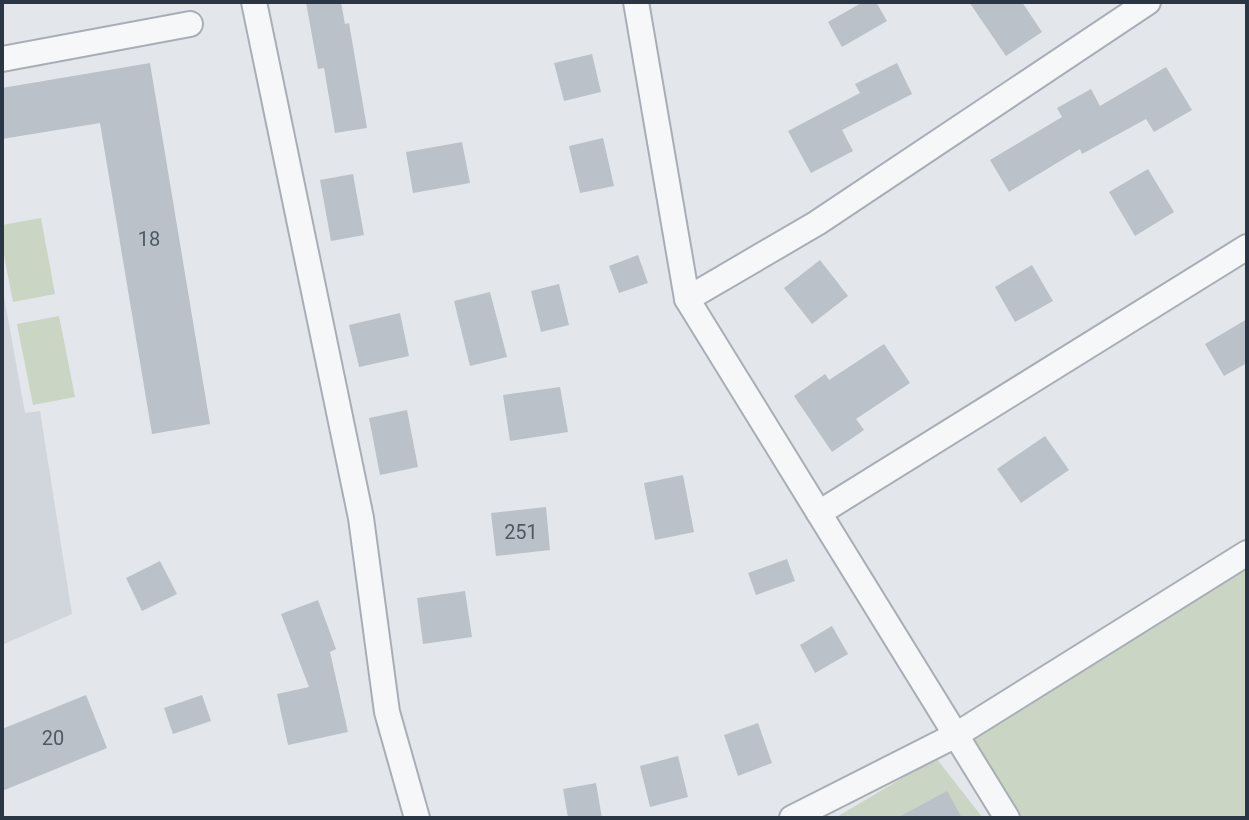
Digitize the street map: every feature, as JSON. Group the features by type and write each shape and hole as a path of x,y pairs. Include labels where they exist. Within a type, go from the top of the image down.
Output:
{"street":[{"path":"254,2 361,518 387,712 417,818"},
{"path":"636,2 687,299 1007,818"},
{"path":"687,299 817,223 1148,2"},
{"path":"2,59 190,24"},
{"path":"819,513 1247,247"},
{"path":"792,818 956,735 1247,553"}],"shaded area":[{"path":"2,285 25,413 40,411 72,614 2,645"}],"green space":[{"path":"41,218 55,294 13,302 2,245 2,225"},
{"path":"59,316 75,397 33,405 17,324"},
{"path":"1247,561 1247,818 1009,818 959,746"},
{"path":"936,758 983,818 835,818"}],"building":[{"path":"306,2 341,2 345,24 349,23 367,128 335,133 324,68 318,69"},
{"path":"863,2 876,2 887,21 842,47 828,22"},
{"path":"969,2 1022,2 1042,32 1006,56"},
{"path":"592,54 601,92 564,101 554,63"},
{"path":"150,63 210,424 152,434 100,123 2,139 2,88"},
{"path":"897,63 912,94 842,130 853,151 811,173 788,131 860,93 855,84"},
{"path":"1166,67 1192,110 1154,132 1146,119 1082,154 1080,149 1009,192 990,160 1062,117 1057,108 1091,89 1100,106"},
{"path":"603,138 614,186 580,193 569,146"},
{"path":"462,142 470,183 413,193 406,152"},
{"path":"1148,169 1174,212 1135,236 1109,192"},
{"path":"353,174 364,235 331,241 320,180"},
{"path":"638,255 648,283 619,293 609,266"},
{"path":"820,260 848,296 812,324 784,288"},
{"path":"1032,265 1053,301 1015,322 995,287"},
{"path":"559,284 569,325 541,332 531,291"},
{"path":"490,292 507,357 470,366 454,301"},
{"path":"400,313 409,356 359,367 349,325"},
{"path":"1247,319 1247,363 1224,376 1205,344"},
{"path":"884,344 910,383 856,419 864,430 832,452 794,396 825,374 829,380"},
{"path":"560,387 568,432 510,441 503,395"},
{"path":"407,410 418,467 380,475 369,418"},
{"path":"1045,436 1069,470 1021,503 997,469"},
{"path":"683,475 694,532 655,540 644,483"},
{"path":"546,507 550,550 496,556 491,513"},
{"path":"787,559 795,581 756,595 748,573"},
{"path":"160,561 177,594 142,611 126,578"},
{"path":"465,591 472,637 423,644 417,598"},
{"path":"318,600 336,649 330,652 348,732 288,745 277,694 309,687 281,614"},
{"path":"832,626 848,654 815,673 800,645"},
{"path":"86,695 107,748 2,791 2,729"},
{"path":"202,695 211,721 173,734 164,708"},
{"path":"758,723 772,763 738,776 724,735"},
{"path":"678,756 688,797 650,807 640,766"},
{"path":"596,783 602,818 568,818 563,789"},
{"path":"947,791 962,818 897,818"}]}
